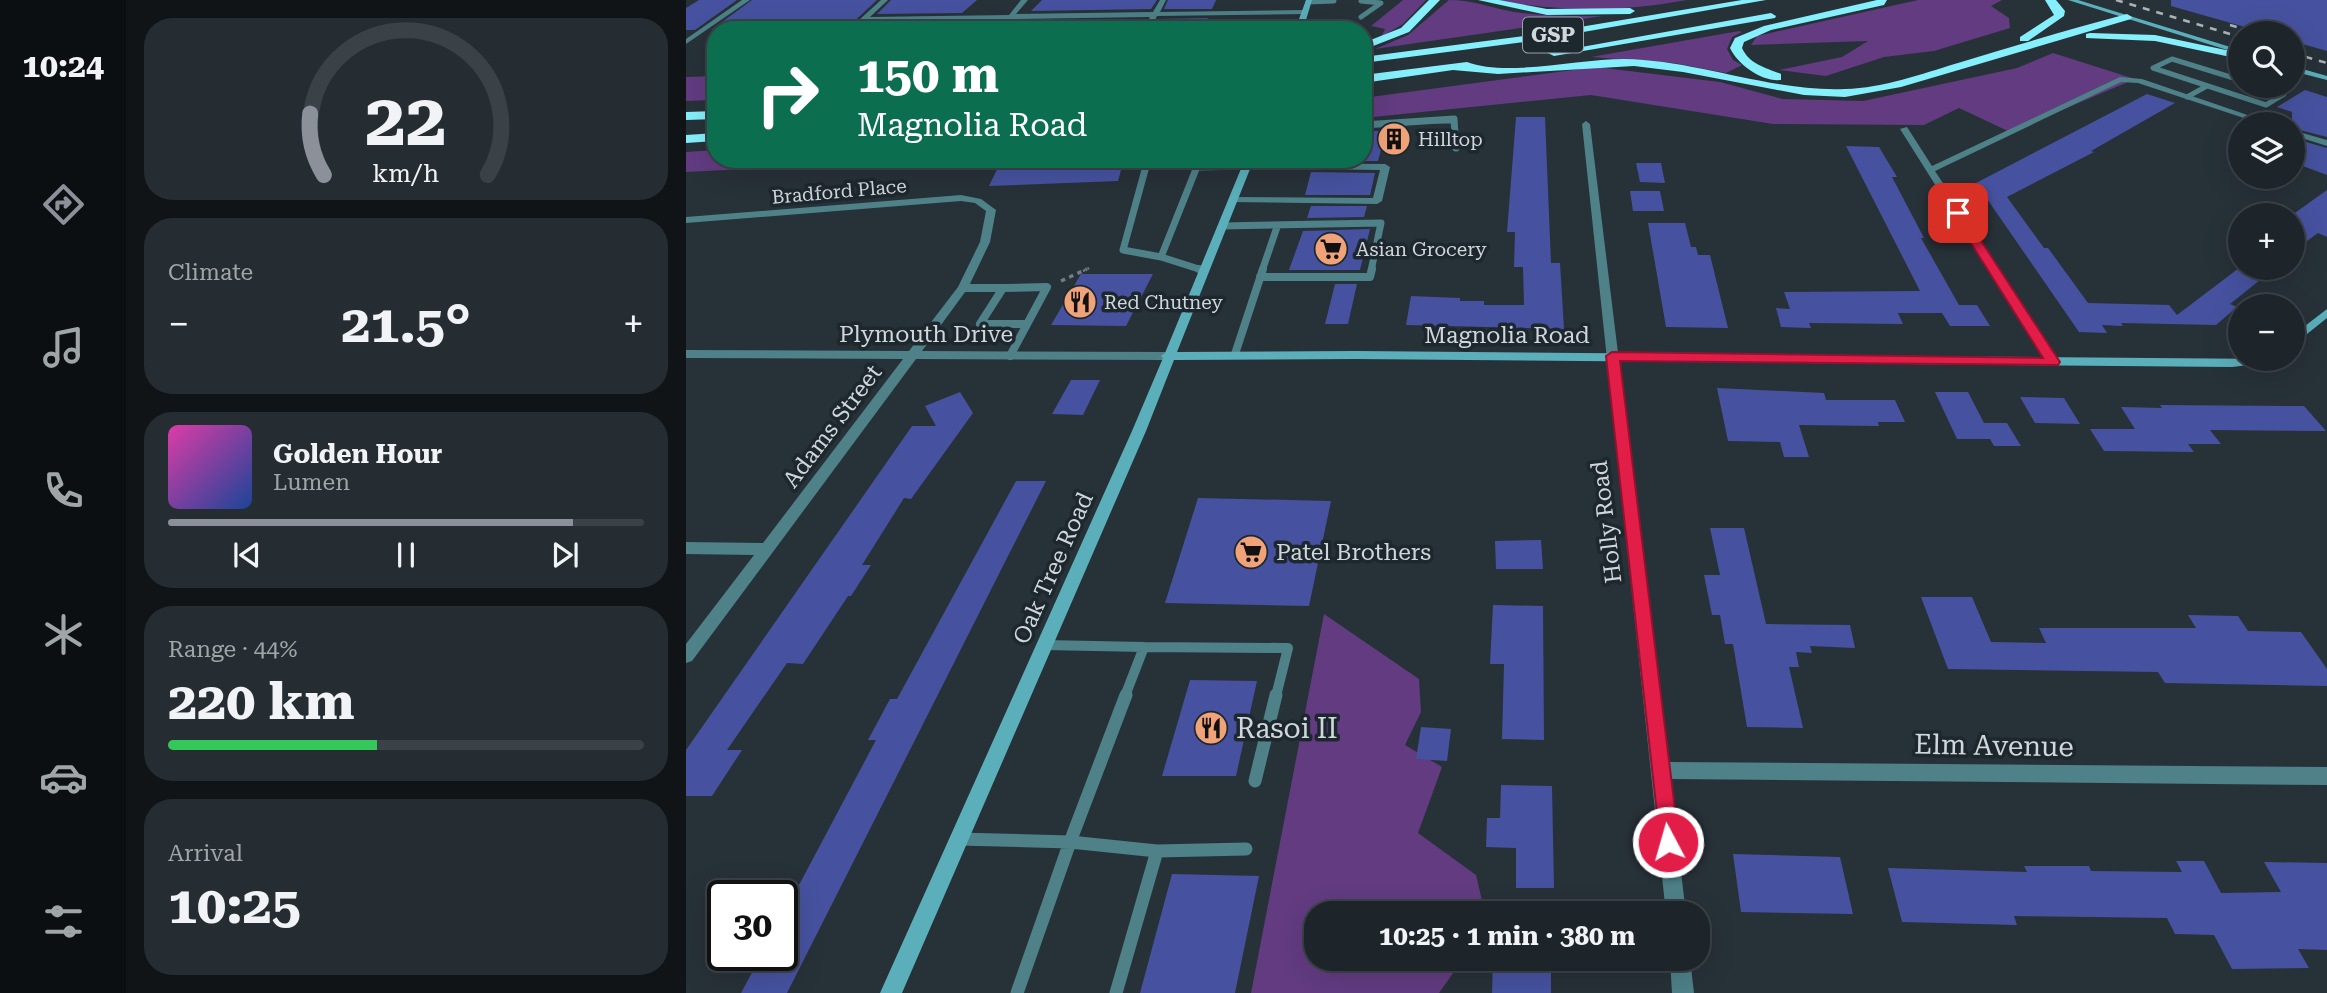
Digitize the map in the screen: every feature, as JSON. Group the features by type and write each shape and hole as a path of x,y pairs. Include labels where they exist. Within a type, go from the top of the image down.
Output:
{"highway":[{"path":"1372,43 1405,30 1435,0"},
{"path":"1483,0 1528,10 1580,13 1655,9 1712,1 1741,4"},
{"name":"GSP","path":"1372,59 1543,37 1761,0"},
{"path":"1372,78 1660,36 1852,0"},
{"path":"1882,0 1880,3 1750,34 1737,43 1737,52 1751,66 1777,78 1813,85 1849,86 1881,80 2111,12"},
{"path":"2024,39 2057,19 2060,10 2050,0"},
{"path":"1454,67 1483,72 1574,63 1648,64 1698,70 1794,90 1846,93 1896,85 2127,17"},
{"path":"2053,40 2133,36 2228,52"},
{"path":"686,116 707,115"},
{"path":"686,139 707,138"}],"street":[{"path":"716,21 747,0"},
{"path":"862,19 886,0"},
{"path":"1007,21 1025,0"},
{"path":"1151,21 1163,0"},
{"path":"2071,0 2228,50"},
{"path":"1302,21 1309,1"},
{"path":"862,19 1305,12"},
{"path":"686,42 707,28"},
{"path":"2305,72 2327,78"},
{"path":"1930,170 2120,79 2139,81 2233,112"},
{"name":"Holly Road","path":"1586,124 1675,901"},
{"path":"1905,130 2053,362"},
{"path":"2305,136 2327,143"},
{"path":"1233,200 1377,201 1385,167 1372,167"},
{"name":"Oak Tree Road","path":"891,993 1139,430 1202,270 1247,168"},
{"name":"Bradford Place","path":"686,220 961,198 978,201 991,210"},
{"name":"Adams Street","path":"686,656 963,288 985,242 991,210"},
{"path":"2305,331 2327,312"},
{"name":"Plymouth Drive","path":"686,354 1167,356"},
{"name":"Magnolia Road","path":"1167,356 1612,356 2228,363"},
{"path":"686,548 766,549"},
{"name":"Elm Avenue","path":"1661,770 2327,776"},
{"path":"1681,971 1684,993"}],"lane":[{"path":"1309,1 1334,1"},
{"path":"1361,1 1381,3 1361,17"},
{"path":"2228,76 2172,59 2153,68 2228,93"},
{"path":"2187,97 2207,86"},
{"path":"2244,98 2266,105 2277,98"},
{"path":"1372,124 1454,119 1456,148"},
{"path":"1146,168 1123,250 1161,257 1202,270"},
{"path":"1161,257 1197,168"},
{"path":"1235,354 1260,277 1277,227 1282,223 1381,223 1370,277 1260,277"},
{"path":"1222,226 1277,227"},
{"path":"963,288 1047,287"},
{"path":"1010,356 1047,287"},
{"path":"1003,288 980,324 1026,324"},
{"path":"1044,645 1288,648 1255,781"},
{"path":"1017,993 1070,842 1144,647"},
{"path":"958,839 1070,842 1157,851 1246,849"},
{"path":"1116,993 1157,851"}],"path":[{"path":"1047,287 1089,268"}],"shaded area":[{"path":"1403,0 1426,0 1403,24 1381,37 1385,29 1372,25"},
{"path":"1449,0 1466,1 1514,12 1603,16 1375,49 1408,35"},
{"path":"1495,0 1687,0 1639,7 1591,9 1543,7"},
{"path":"1918,0 2002,0 1991,6 2009,18 2010,28 1934,51 1884,57 1826,76 1779,70 1842,57 1868,41 1751,45 1757,36"},
{"path":"1742,32 1732,37 1727,49 1733,60 1742,65 1726,73 1674,63 1591,57"},
{"path":"2053,53 2135,79 2010,132 1959,108 1924,125 1773,124 1591,95 1372,117 1372,97 1596,67 1720,82 1783,99 1863,101 2017,68"},
{"path":"707,76 707,100 686,101 686,77"},
{"path":"707,151 707,168 764,168 686,172 686,152"},
{"path":"1324,614 1419,679 1421,712 1405,745 1442,767 1418,833 1476,875 1482,901 1304,901 1304,971 1455,971 1439,993 1251,993"}],"building":[{"path":"699,0 737,0 695,30 686,30 686,8"},
{"path":"752,0 877,0 855,21 723,21"},
{"path":"891,0 977,0 962,13 877,14"},
{"path":"1042,0 1157,0 1151,9 1031,11"},
{"path":"1168,0 1216,0 1212,9 1164,9"},
{"path":"2171,0 2327,0 2327,51 2305,45 2305,21 2228,22 2171,6"},
{"path":"1208,18 1206,21 1158,21"},
{"path":"1146,20 1146,21 1022,21"},
{"path":"2305,90 2327,97 2327,137 2305,131 2305,112 2292,112 2277,107 2292,98 2305,98"},
{"path":"2147,94 2175,103 2091,151 2094,152 2007,197 2088,303 2169,305 2177,315 2228,276 2228,280 2260,280 2242,294 2228,294 2228,315 2216,325 2121,323 2123,326 2102,325 2107,333 2079,332 1976,183"},
{"path":"1516,117 1545,117 1551,263 1560,263 1564,329 1406,325 1411,296 1460,298 1460,301 1484,301 1484,305 1524,305 1523,267 1514,267 1515,232 1507,232"},
{"path":"1372,131 1386,131 1378,161 1372,161"},
{"path":"2305,142 2327,148 2327,175 2305,167"},
{"path":"1846,146 1879,147 1897,177 1892,177 1924,238 1921,238 1959,305 1977,305 1990,326 1950,326 1942,313 1898,313 1903,324 1809,323 1811,328 1781,327 1776,308 1790,309 1784,292 1920,291"},
{"path":"1636,163 1661,163 1665,183 1640,182"},
{"path":"998,168 1122,168 1118,181 989,186"},
{"path":"1311,172 1375,173 1370,195 1305,195"},
{"path":"2327,190 2327,237 2318,233 2305,242 2305,206"},
{"path":"1630,191 1660,191 1664,211 1633,211"},
{"path":"1311,206 1367,206 1364,217 1307,218"},
{"path":"1648,223 1685,223 1691,247 1696,247 1698,255 1710,255 1728,328 1666,327"},
{"name":"Asian Grocery","path":"1370,229 1360,270 1289,270 1303,231"},
{"path":"1081,274 1153,274 1126,326 1051,325"},
{"path":"1335,284 1357,284 1348,324 1325,324"},
{"path":"1071,380 1100,380 1083,415 1052,414"},
{"path":"1717,388 1824,393 1826,400 1895,400 1905,422 1878,422 1879,426 1799,425 1809,457 1784,457 1780,442 1728,441"},
{"path":"960,392 973,413 911,499 904,498 862,565 871,565 851,596 848,596 803,664 787,663 727,750 742,750 712,796 686,796 686,750 912,426 936,426 925,406"},
{"path":"1935,392 1968,392 1984,423 2007,423 2021,446 1994,446 1990,439 1957,439"},
{"path":"2020,397 2064,398 2080,424 2035,423"},
{"path":"2160,405 2304,406 2326,431 2210,430 2221,444 2188,444 2194,452 2104,451 2090,429 2135,429 2121,407 2162,408"},
{"path":"1016,481 1046,481 787,993 741,993 753,971 798,971 798,887 876,740 868,740 890,699 897,699"},
{"name":"Patel Brothers","path":"1198,498 1331,501 1309,606 1165,603"},
{"path":"1710,528 1744,528 1766,624 1850,625 1855,648 1810,646 1812,653 1796,652 1799,667 1789,667 1803,728 1747,727 1733,644 1725,644 1720,615 1712,615 1704,575 1720,575"},
{"path":"1541,540 1543,569 1496,569 1495,541"},
{"path":"1921,597 1972,597 1991,642 2046,643 2039,628 2196,628 2188,615 2238,616 2248,631 2301,632 2327,669 2327,686 2165,683 2158,672 1948,669"},
{"path":"1493,605 1543,606 1544,740 1502,739 1504,664 1490,664"},
{"name":"Rasoi II","path":"1190,680 1257,681 1236,776 1162,776"},
{"path":"1421,727 1451,729 1447,761 1416,759"},
{"path":"1501,785 1552,786 1554,888 1516,888 1516,848 1486,847 1487,818 1500,818"},
{"path":"1733,854 1840,857 1853,914 1741,912"},
{"path":"2176,861 2204,861 2221,893 2281,892 2264,862 2327,863 2327,950 2298,949 2309,968 2232,969 2214,935 2175,934 2167,918 2014,916 2017,925 1902,922 1888,868 2027,872 2024,866 2089,866 2091,871 2182,872"},
{"path":"1172,874 1259,876 1235,993 1140,993"},
{"path":"1493,971 1551,971 1551,993 1492,993"}],"railway":[{"path":"2116,0 2228,33"},
{"path":"2305,57 2327,63"}],"place":[{"name":"Hilltop","path":"1394,139"},
{"name":"Asian Grocery","path":"1331,249"},
{"name":"Red Chutney","path":"1080,302"},
{"name":"Patel Brothers","path":"1251,552"},
{"name":"Rasoi II","path":"1211,728"}],"route":[{"path":"1668,842 1612,356 2053,362 1958,213"}]}
